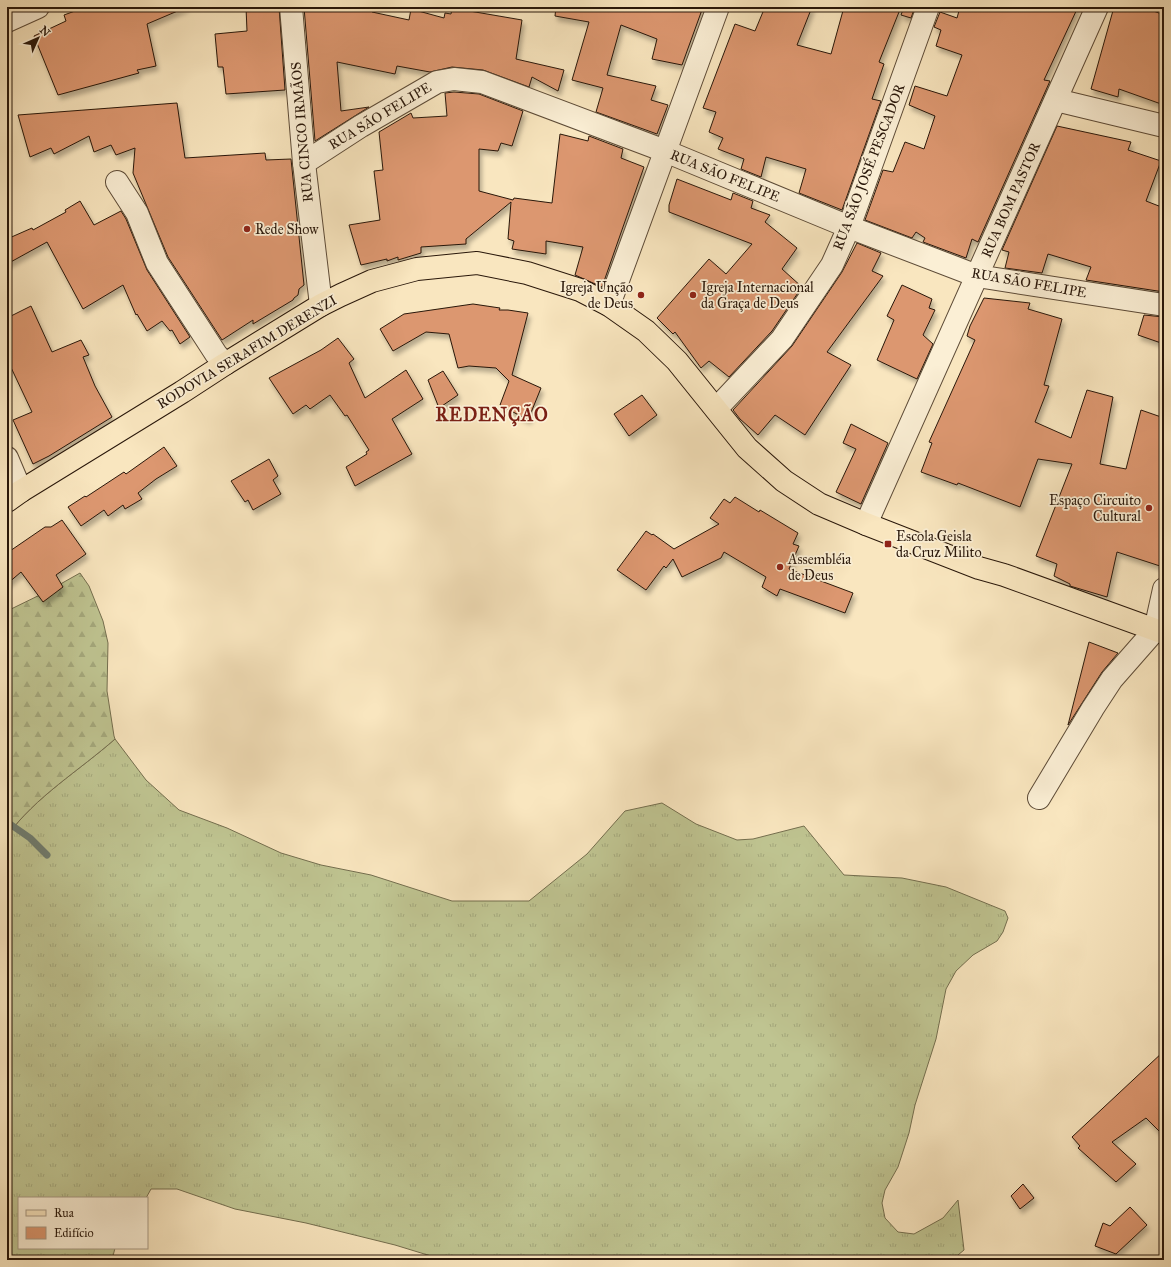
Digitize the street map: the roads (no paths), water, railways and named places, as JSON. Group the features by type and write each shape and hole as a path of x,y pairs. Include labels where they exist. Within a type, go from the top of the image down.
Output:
{"main road":[{"name":"RODOVIA SERAFIM DERENZI","path":"14,496 321,305 372,281 417,269 477,263 527,273 580,290 609,305 646,331 672,356 747,448 784,481 819,504 979,568 1004,575 1159,632"}],"street":[{"path":"7,21 38,7"},
{"name":"RUA CINCO IRMÃOS","path":"291,7 304,163 321,305"},
{"path":"609,305 718,7"},
{"name":"RUA SÃO JOSÉ PESCADOR","path":"716,409 782,339 832,264 849,227 928,7"},
{"name":"RUA BOM PASTOR","path":"866,524 1097,7"},
{"name":"RUA SÃO FELIPE","path":"304,163 361,126 437,82 454,79 482,82 665,151 849,227 977,276 1164,305"},
{"path":"1056,100 1164,126"},
{"path":"117,182 136,213 157,263 216,354 225,364"},
{"path":"7,458 14,496"},
{"path":"1039,798 1092,708 1112,679 1159,632 1164,589"}],"waterway":[{"path":"7,822 30,838 47,855"}],"place":[{"name":"Rede Show","path":"247,229"},
{"name":"Igreja Unção de Deus","path":"641,295"},
{"name":"Igreja Internacional da Graça de Deus","path":"693,295"},
{"name":"Espaço Circuito Cultural","path":"1149,508"},
{"name":"Escola Geisla da Cruz Milito","path":"888,544"},
{"name":"Assembléia de Deus","path":"780,567"}],"district":[{"name":"REDENÇÃO","path":"492,415"}]}
